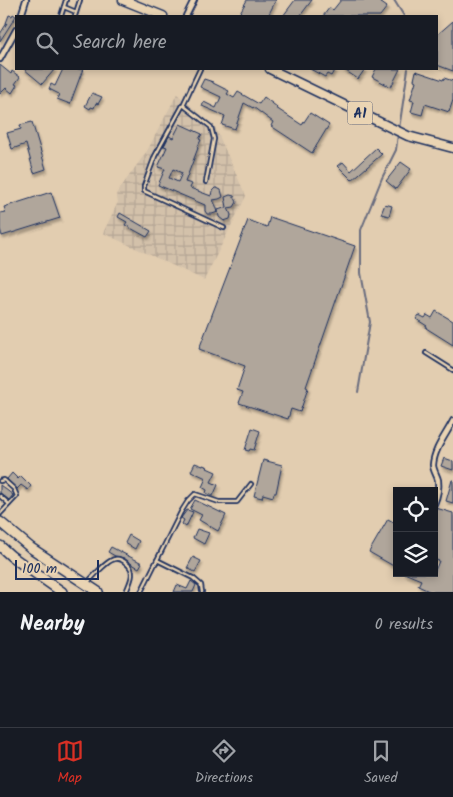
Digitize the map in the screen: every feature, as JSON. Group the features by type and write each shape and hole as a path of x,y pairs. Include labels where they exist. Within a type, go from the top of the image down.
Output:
{"highway":[{"path":"123,0 160,15"},
{"name":"A1","path":"272,70 408,136 453,148"},
{"path":"0,522 31,548 98,592"},
{"path":"0,546 62,592"}],"street":[{"path":"21,15 26,0"},
{"path":"186,15 194,0"},
{"path":"0,59 15,32"},
{"path":"438,487 438,481 433,466 441,442 453,421"}],"lane":[{"path":"60,15 66,0"},
{"path":"64,7 76,14 80,0"},
{"path":"200,70 155,156 144,191 224,228"},
{"path":"183,104 211,127 214,139 206,182"},
{"path":"426,353 453,370"},
{"path":"0,481 4,480 14,489 17,496 0,514"},
{"path":"141,592 181,512 195,494 219,502 237,502 251,484"},
{"path":"0,496 9,504"},
{"path":"86,585 108,563 115,559 122,560 132,569 132,575 126,592"},
{"path":"157,560 193,578 201,585 202,592"}],"shaded area":[{"path":"177,94 215,127 246,196 204,280 103,233 118,202 116,194 147,151"}],"building":[{"path":"247,0 276,0 268,15 239,15"},
{"path":"295,0 312,0 301,15 284,15"},
{"path":"341,0 377,0 387,7 381,15 324,15 330,7 333,10"},
{"path":"13,14 15,18 0,41 0,34 7,23 9,15 12,16"},
{"path":"453,21 453,71 438,65 438,34"},
{"path":"0,65 11,74 12,71 20,77 12,93 6,88 0,94"},
{"path":"25,70 54,70 42,84"},
{"path":"63,70 83,70 70,104 57,99 59,94 49,89 51,84 55,86"},
{"path":"312,70 334,70 331,76 327,74 325,77"},
{"path":"344,70 364,70 358,79"},
{"path":"376,70 400,70 391,87 372,77"},
{"path":"416,71 443,80 444,78 453,81 453,100 449,112 425,104 422,115 411,112 414,101 410,100 416,81 414,80"},
{"path":"204,79 229,91 227,94 234,98 238,92 259,104 264,97 276,108 302,125 310,113 329,125 312,153 271,126 273,122 253,107 244,103 235,129 222,125 225,116 202,106 204,102 216,108 221,97 200,87"},
{"path":"92,93 102,97 94,108 91,107 90,109 85,106"},
{"path":"32,122 46,169 34,173 26,144 12,149 7,133 21,129 20,125"},
{"path":"180,124 202,134 185,182 192,184 190,188 211,196 215,188 221,190 223,197 213,200 218,212 207,214 205,205 158,185 165,169 158,167 167,147 164,146 169,136 173,138","holes":["173,169 182,173 178,182 169,178"]},
{"path":"376,148 382,154 352,180 338,166 343,162 351,171"},
{"path":"401,162 411,169 396,189 386,181"},
{"path":"51,192 60,218 2,236 0,213 6,212 4,207"},
{"path":"234,196 237,202 234,207 228,208 231,215 230,219 224,221 219,217 218,210 227,207 225,197"},
{"path":"385,204 392,206 389,216 381,214"},
{"path":"120,213 151,231 147,237 125,225 127,222 118,217"},
{"path":"270,217 355,246 306,387 308,388 300,412 291,409 288,419 239,403 243,392 237,390 245,366 199,349 248,220 267,227"},
{"path":"436,311 453,321 453,345 426,328 427,326 416,319 419,315 425,318 427,315 432,318"},
{"path":"252,428 260,431 254,450 250,449 249,451 245,450"},
{"path":"444,458 453,461 453,470 441,466"},
{"path":"263,460 282,465 276,493 274,493 273,497 263,494 262,498 254,496"},
{"path":"195,463 216,472 211,482 218,485 213,496 206,493 207,490 202,487 206,478 191,471"},
{"path":"12,473 18,479 21,476 31,486 28,490 21,485 17,489 7,479"},
{"path":"453,480 453,503 446,501"},
{"path":"0,485 13,495 9,500 0,493"},
{"path":"195,500 226,515 218,531 199,520 202,515 190,509"},
{"path":"438,509 453,513 453,592 431,592 418,586 421,580 414,577 438,577"},
{"path":"187,510 193,512 186,527 182,524 184,520 181,518"},
{"path":"388,519 393,522 393,566 369,552"},
{"path":"197,529 209,533 204,544 193,538"},
{"path":"129,535 139,541 135,549 125,543"},
{"path":"111,547 142,563 139,568 124,558 108,552"},
{"path":"193,557 201,561 195,572 187,568"},
{"path":"191,581 196,585 193,592 174,592 177,585 187,589"}],"waterway":[{"path":"394,0 403,15"},
{"path":"399,129 408,70"},
{"path":"358,392 370,322 361,273 361,230 382,178 396,150 398,134"}]}
